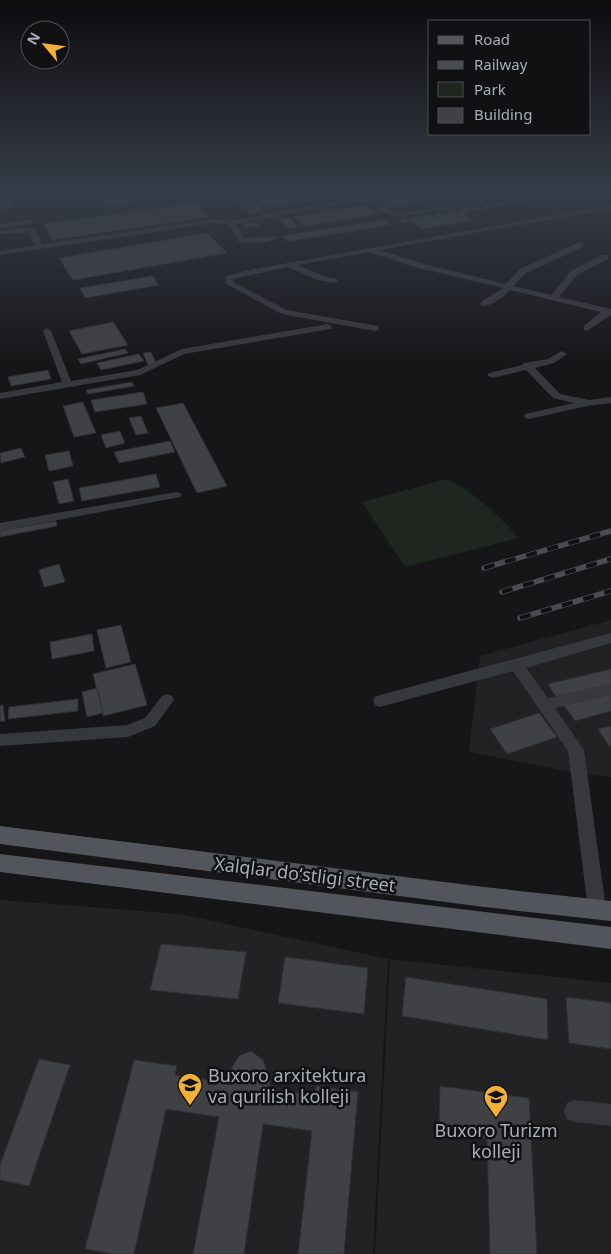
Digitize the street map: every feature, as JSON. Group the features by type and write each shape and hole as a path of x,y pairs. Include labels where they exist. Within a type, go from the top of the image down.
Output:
{"main road":[{"name":"Xalqlar doʻstligi street","path":"0,835 484,897 604,910"},
{"name":"Xalqlar doʻstligi street","path":"0,863 611,938"}],"lane":[{"path":"0,253 23,250"},
{"path":"375,328 285,312 230,284 229,278 370,250 421,266 610,311"},
{"path":"484,304 502,294 509,288 510,283 523,271 568,250"},
{"path":"553,298 574,273 605,257"},
{"path":"289,265 321,278 334,281"},
{"path":"587,328 610,311"},
{"path":"0,396 140,372 182,352 328,327"},
{"path":"47,330 67,384"},
{"path":"492,375 551,360 562,354"},
{"path":"527,365 557,396 589,403"},
{"path":"529,416 611,400"},
{"path":"0,527 176,496"},
{"path":"380,701 611,638"},
{"path":"516,665 576,750 604,910"},
{"path":"544,705 611,689"},
{"path":"0,740 128,731 150,722 167,700"},
{"path":"575,1111 611,1115"}],"shaded area":[{"path":"611,620 611,777 583,774 469,752 480,656"},
{"name":"Buxoro arxitektura va qurilish kolleji","path":"0,900 180,914 388,959 373,1254 0,1254"},
{"name":"Buxoro Turizm kolleji","path":"390,959 611,983 611,1254 375,1254"}],"green space":[{"path":"446,479 476,497 494,512 519,538 405,567 362,502"}],"building":[{"path":"109,250 224,250 227,253 73,280 59,258"},
{"path":"153,276 159,285 85,298 80,288"},
{"path":"113,322 128,345 82,354 69,331"},
{"path":"125,349 128,353 81,364 78,359"},
{"path":"151,352 156,363 148,365 143,353"},
{"path":"139,354 144,361 101,370 97,363"},
{"path":"48,370 51,379 11,386 8,377"},
{"path":"132,382 134,386 88,394 86,390"},
{"path":"143,392 147,404 95,412 91,400"},
{"path":"83,402 96,433 74,437 63,406"},
{"path":"183,403 227,486 197,493 156,408"},
{"path":"141,416 148,433 136,435 129,418"},
{"path":"120,431 125,443 106,448 101,435"},
{"path":"170,441 175,452 119,463 114,452"},
{"path":"21,448 25,457 1,463 0,453"},
{"path":"69,451 73,466 49,471 45,455"},
{"path":"156,474 160,487 82,501 79,488"},
{"path":"68,479 74,501 59,504 53,482"},
{"path":"56,521 57,526 0,537 0,531"},
{"path":"59,564 65,582 44,587 39,570"},
{"path":"121,625 131,662 106,668 97,630"},
{"path":"92,634 94,651 52,659 50,642"},
{"path":"135,664 147,705 103,716 93,674"},
{"path":"611,669 611,687 558,700 548,684"},
{"path":"97,688 103,713 87,717 82,692"},
{"path":"611,694 611,711 575,721 564,705"},
{"path":"78,699 78,711 8,719 9,707"},
{"path":"3,705 5,721 0,722 0,706"},
{"path":"539,713 557,737 507,754 490,729"},
{"path":"611,726 611,746 609,746 598,729"},
{"path":"161,944 246,952 238,999 150,990"},
{"path":"285,957 368,968 364,1014 278,1003"},
{"path":"406,977 547,999 548,1040 402,1016"},
{"path":"566,997 611,1003 611,1049 569,1043"},
{"path":"251,1051 263,1060 270,1081 269,1089 315,1095 316,1086 358,1092 344,1254 298,1254 312,1131 263,1124 244,1254 193,1254 219,1117 166,1109 134,1254 113,1254 85,1249 134,1060 177,1066 175,1075 225,1082 227,1075 239,1056"},
{"path":"39,1059 70,1065 29,1186 0,1180 0,1165"},
{"path":"440,1086 529,1098 537,1254 490,1254 487,1139 439,1132"}],"railway":[{"path":"484,568 611,531"},
{"path":"502,592 611,559"},
{"path":"520,618 611,591"}],"place":[{"name":"Buxoro arxitektura va qurilish kolleji","path":"190,1106"},
{"name":"Buxoro Turizm kolleji","path":"496,1118"}]}
